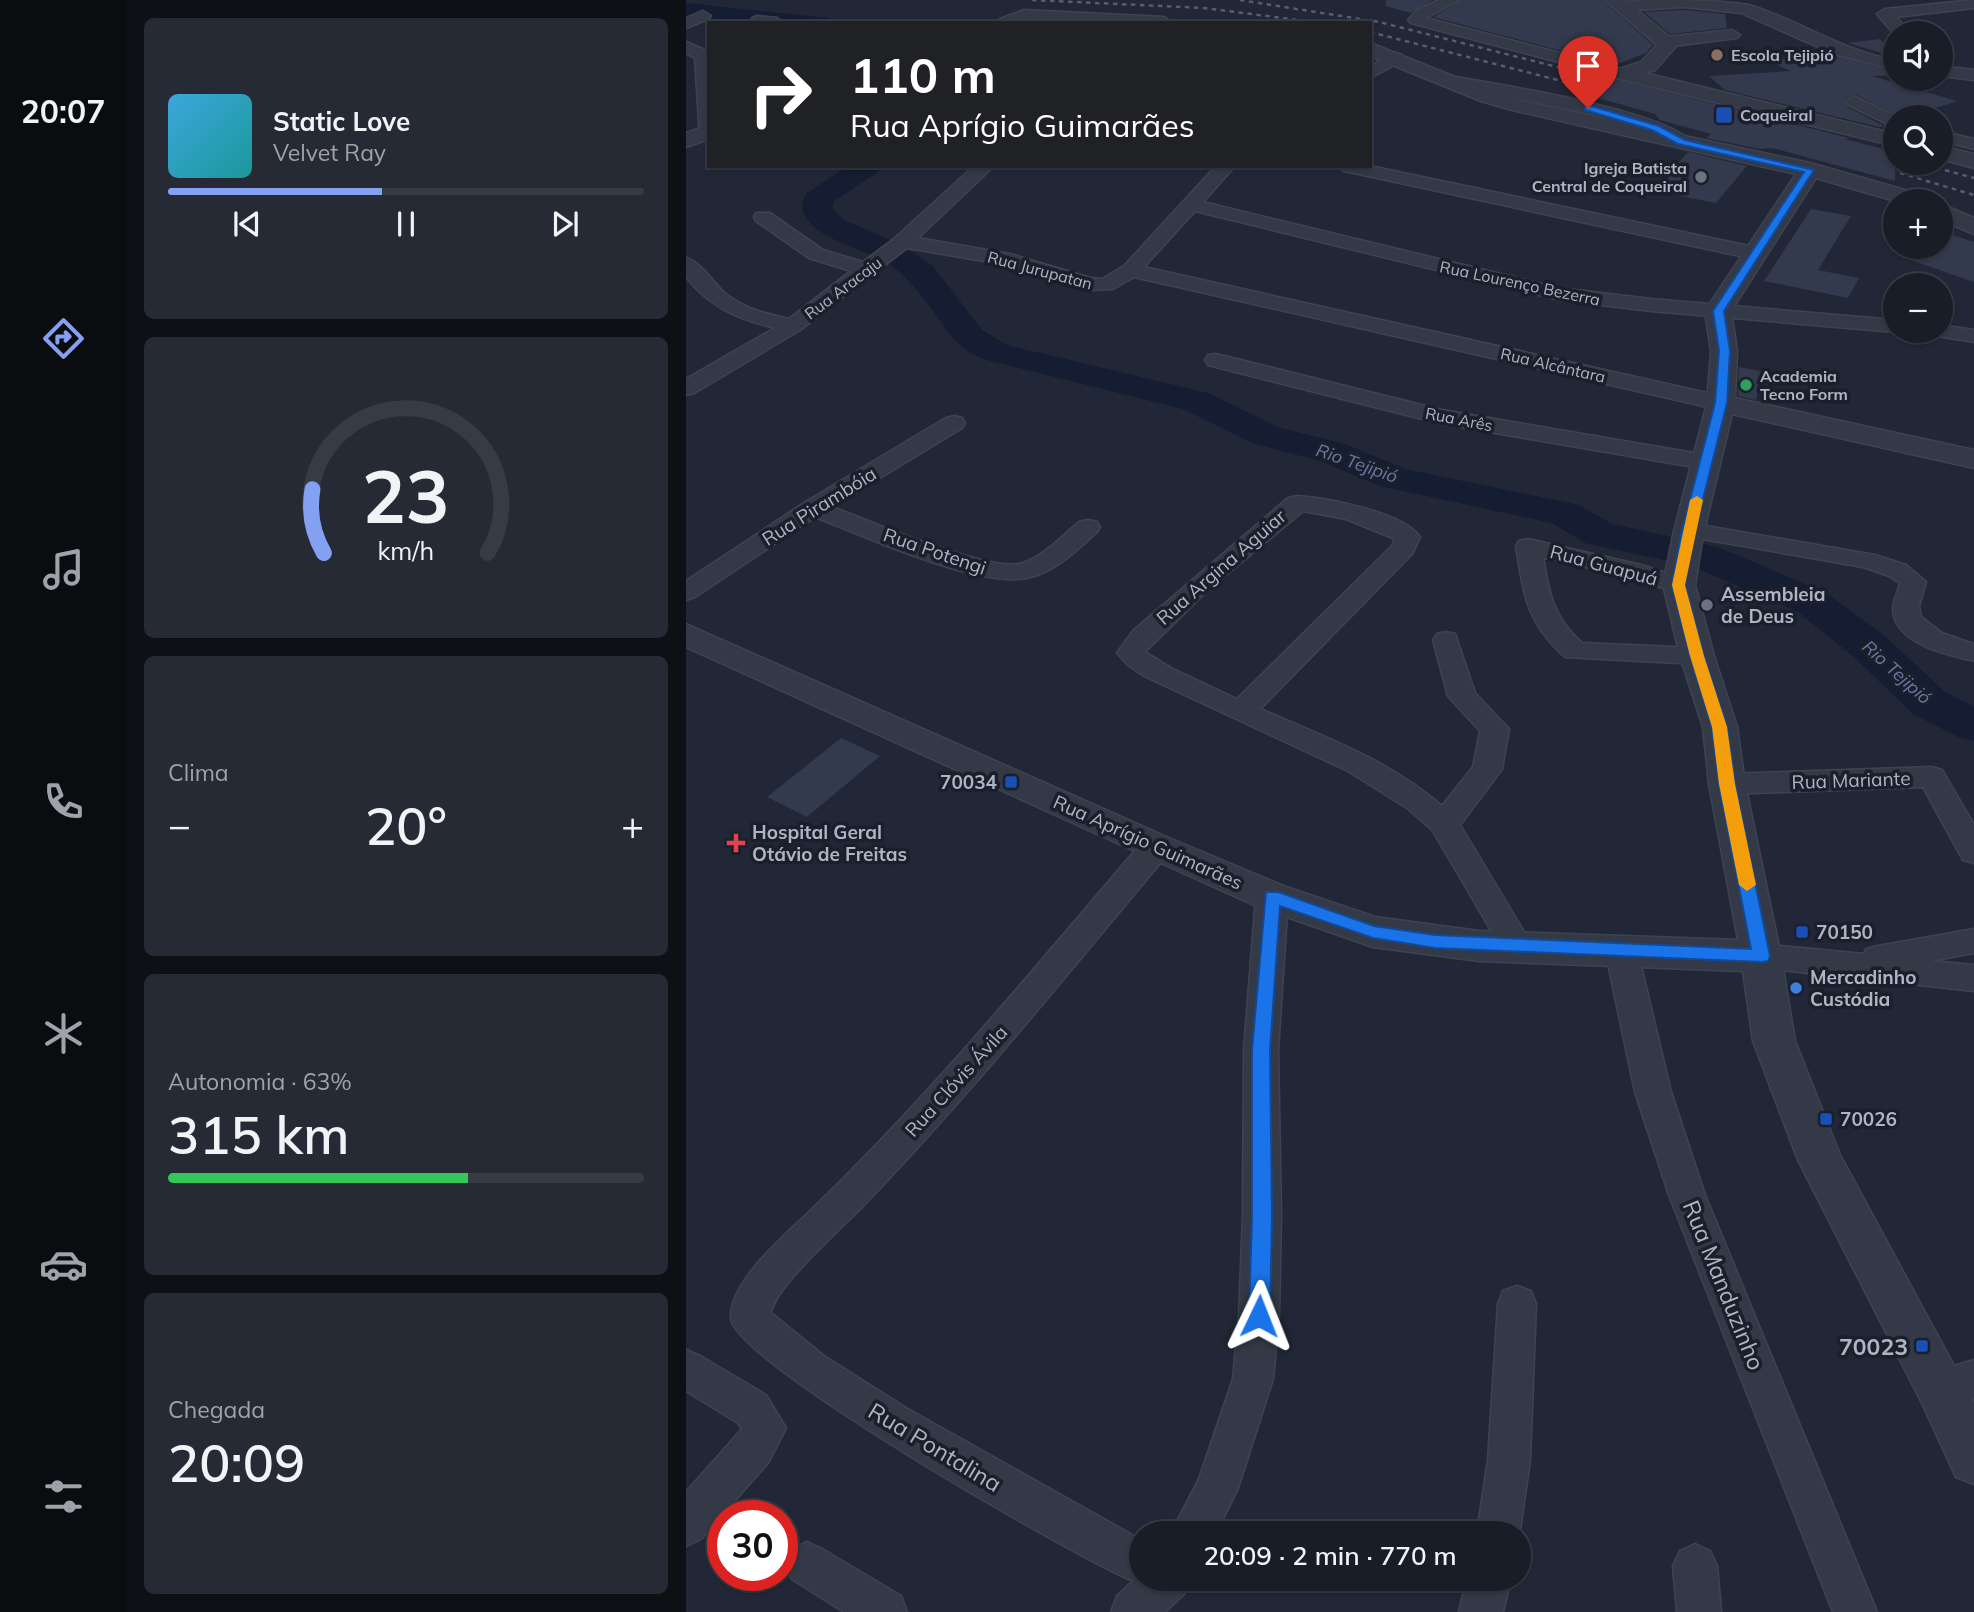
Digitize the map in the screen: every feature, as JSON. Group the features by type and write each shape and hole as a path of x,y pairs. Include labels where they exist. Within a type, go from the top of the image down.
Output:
{"street":[{"path":"1452,0 1422,13 1416,20 1883,137"},
{"path":"1618,3 1674,1 1744,9 1864,60 1883,63"},
{"path":"1618,3 1666,43"},
{"path":"1891,21 1885,14 1967,4 1974,18"},
{"path":"1021,13 1089,21"},
{"path":"686,23 703,16"},
{"path":"1623,74 1648,66 1666,43 1732,35"},
{"path":"686,47 699,53 704,67 707,116"},
{"path":"1372,50 1519,106 1810,170 1883,189"},
{"path":"1372,72 1396,58"},
{"path":"686,75 704,67"},
{"path":"1953,72 1974,75"},
{"path":"1854,101 1883,117"},
{"path":"686,142 707,133"},
{"path":"1953,139 1974,144"},
{"path":"1953,155 1974,161"},
{"name":"Rua Aracaju","path":"686,388 793,326 902,242 983,168"},
{"path":"1132,270 1224,168"},
{"path":"1353,168 1754,253"},
{"path":"1810,170 1718,311 1724,351 1721,403 1688,533 1679,581 1697,656 1720,727 1727,784 1762,956 1774,1041 1820,1160 1957,1384 1974,1459"},
{"name":"Rua Lourenço Bezerra","path":"1193,205 1559,294 1883,325"},
{"path":"763,217 816,254 868,269"},
{"path":"1953,217 1974,227"},
{"name":"Rua Jurupatan","path":"902,242 1010,260 1089,284 1113,283 1132,270"},
{"path":"687,268 711,295 726,306 747,316 793,326"},
{"name":"Rua Alcântara","path":"1132,270 1974,459"},
{"path":"1953,333 1974,336"},
{"name":"Rua Arês","path":"1216,360 1368,400 1443,416 1706,462"},
{"name":"Rua Pirambóia","path":"686,592 813,508 954,423"},
{"name":"Rua Argina Aguiar","path":"1240,712 1403,549 1408,537 1383,525 1330,508 1297,503 1199,585 1133,646 1130,653 1136,660 1240,712 1330,750 1385,779 1431,811 1444,824 1517,947"},
{"name":"Rua Potengi","path":"813,508 967,563 1009,574 1032,568 1088,527"},
{"path":"1688,533 1866,560 1896,570 1913,582 1906,609 1908,619 1916,629 1934,639 1974,653"},
{"name":"Rua Guapuá","path":"1679,581 1528,546 1538,602 1559,637 1575,650 1697,656"},
{"name":"Rua Aprígio Guimarães","path":"686,634 1156,847 1272,897 1373,932 1435,942 1762,956"},
{"path":"1444,824 1487,769 1495,729 1462,696 1446,640"},
{"name":"Rua Mariante","path":"1727,784 1932,777 1974,852"},
{"name":"Rua Clóvis Ávila","path":"750,1308 771,1277 928,1114 1156,847"},
{"path":"1199,1521 1217,1488 1253,1379 1259,1316 1262,1216 1261,1050 1272,897"},
{"path":"1836,965 1974,941"},
{"name":"Rua Manduzinho","path":"1620,949 1653,1091 1687,1195 1855,1612"},
{"path":"1762,956 1974,978"},
{"path":"1501,1521 1509,1460 1517,1304"},
{"name":"Rua Pontalina","path":"750,1308 750,1320 810,1369 891,1422 1129,1557"},
{"path":"686,1369 752,1409 765,1428 753,1449 686,1524"},
{"path":"807,1564 885,1612"},
{"path":"1695,1566 1699,1612"},
{"path":"1133,1612 1155,1591"},
{"path":"1481,1612 1486,1591"}],"building":[{"path":"1386,0 1433,0 1410,13 1386,6"},
{"path":"1461,0 1602,0 1653,45 1646,53 1615,65 1566,49 1562,51 1433,17"},
{"path":"1684,10 1725,14 1727,28 1670,34 1644,12"},
{"path":"1879,39 1883,42 1883,53 1848,43"},
{"path":"1819,50 1883,69 1883,76 1872,76 1883,79 1883,91 1923,91 1957,101 1945,105 1883,105 1883,108 1855,94 1845,99 1847,107 1883,125 1879,127 1725,90 1709,76 1791,71 1771,62"},
{"name":"Coqueiral","path":"1607,77 1849,138 1845,139 1883,149 1883,175 1895,175 1895,181 1772,148 1760,149 1706,138 1711,134 1660,120 1655,114 1580,93"},
{"name":"Igreja Batista Central de Coqueiral","path":"1688,152 1747,166 1716,203 1653,191"},
{"path":"1811,209 1851,216 1818,270 1859,278 1848,298 1764,281"},
{"path":"1953,235 1974,242 1974,282 1953,273 1913,261 1953,259"},
{"name":"Academia Tecno Form","path":"1739,367 1761,371 1756,400 1738,396"},
{"path":"841,738 880,756 807,817 767,797"}],"waterway":[{"name":"Rio Tejipió","path":"686,10 784,21"},
{"name":"Rio Tejipió","path":"865,168 818,199 818,211 833,227 891,252 920,272 970,337 995,352 1195,401 1265,435 1334,453 1394,478 1565,514 1599,534 1703,556 1813,603 1869,646 1929,703 1974,726"}],"railway":[{"path":"1032,0 1204,8 1306,21"},
{"path":"1240,0 1379,22 1605,79"},
{"path":"1372,33 1589,88"},
{"path":"1953,172 1974,178"},
{"path":"1907,175 1974,195"}],"slow traffic":[{"path":"1697,500 1679,585 1697,656 1720,727 1727,784 1747,885"}],"place":[{"name":"Escola Tejipió","path":"1717,55"},
{"name":"Coqueiral","path":"1724,115"},
{"name":"Igreja Batista Central de Coqueiral","path":"1701,177"},
{"name":"Academia Tecno Form","path":"1746,385"},
{"name":"Assembleia de Deus","path":"1707,605"},
{"name":"70034","path":"1011,782"},
{"name":"Hospital Geral Otávio de Freitas","path":"736,843"},
{"name":"70150","path":"1802,932"},
{"name":"Mercadinho Custódia","path":"1796,988"},
{"name":"70026","path":"1826,1119"},
{"name":"70023","path":"1922,1346"}],"route":[{"path":"1259,1316 1262,1216 1261,1050 1272,897 1373,932 1435,942 1479,946 1762,956 1727,784 1720,727 1697,656 1679,585 1688,535 1721,403 1724,351 1718,311 1810,170 1682,142 1655,128 1622,116 1588,108"}]}
